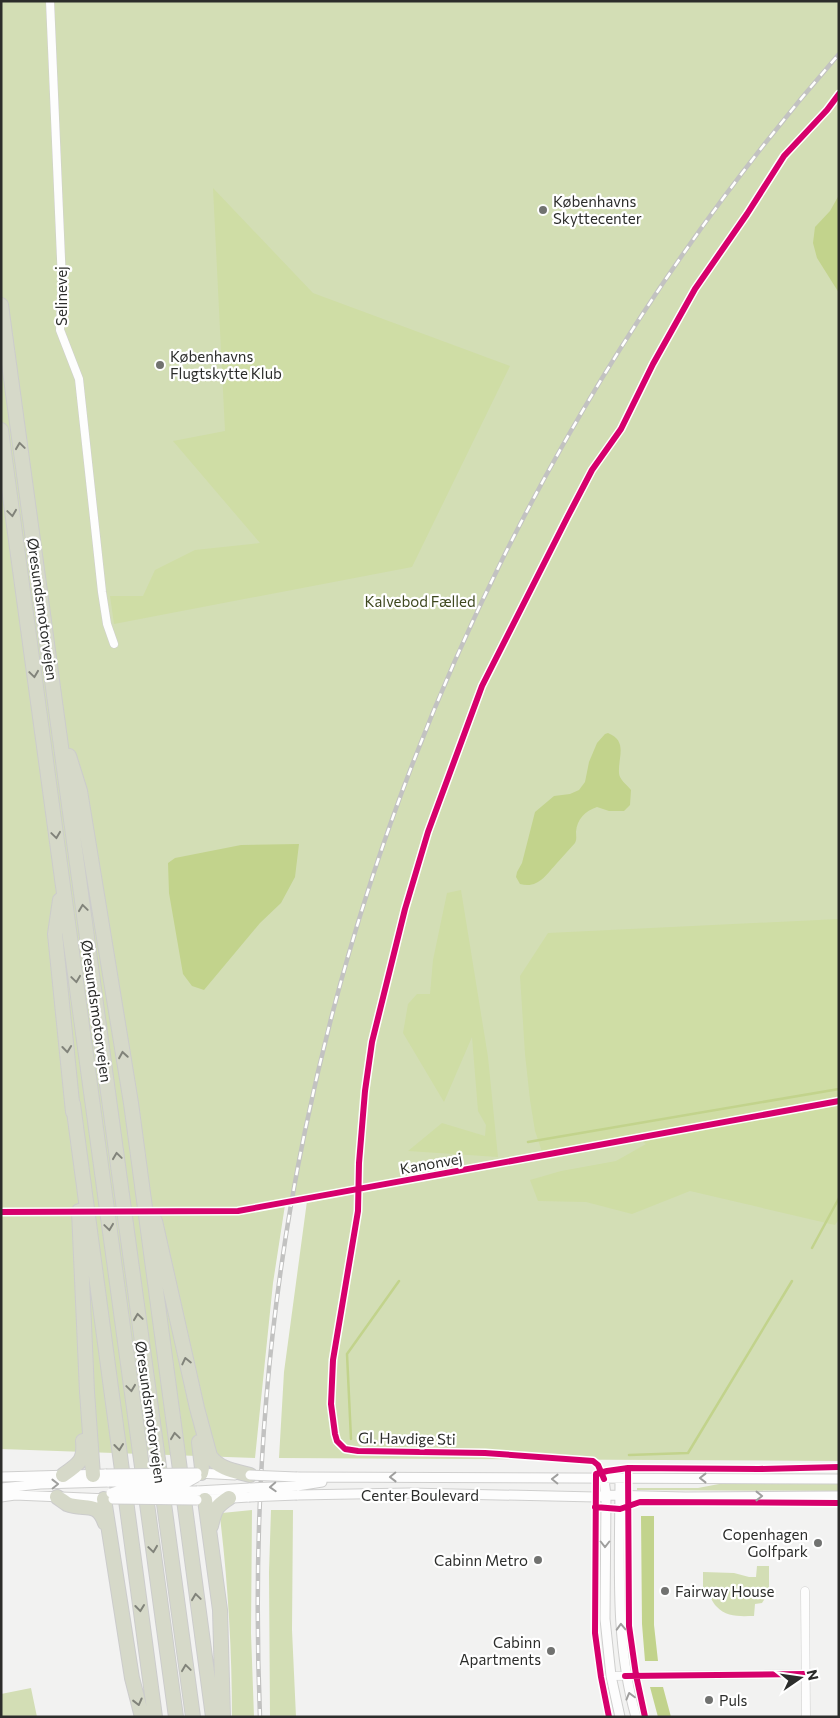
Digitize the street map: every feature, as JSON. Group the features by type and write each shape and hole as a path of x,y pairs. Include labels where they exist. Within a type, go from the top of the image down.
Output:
{"highway":[{"name":"Øresundsmotorvejen","path":"1,305 193,1717"},
{"name":"Øresundsmotorvejen","path":"1,430 176,1717"},
{"path":"57,720 80,791 131,1103 213,1717"},
{"path":"62,879 55,934 72,1104 154,1717"},
{"path":"131,1103 164,1266 196,1408 210,1456 214,1462 250,1487"},
{"path":"72,1104 83,1272 84,1326 101,1478"},
{"path":"63,1475 82,1459 84,1452 78,1365 84,1326"},
{"path":"196,1408 202,1468 198,1475"},
{"path":"201,1495 210,1531 220,1610 223,1717"},
{"path":"57,1497 68,1504 94,1508 101,1513 105,1521 111,1546 132,1678 142,1717"},
{"path":"109,1497 111,1546"},
{"path":"210,1531 214,1512 218,1505 229,1498"}],"street":[{"name":"Selinevej","path":"50,1 62,282 60,330 80,379 102,592 107,624 114,644"},
{"name":"Center Boulevard","path":"1,1477 63,1475 101,1478 198,1475 250,1487 297,1486 409,1494 596,1497 606,1495 839,1496"},
{"path":"198,1475 201,1495 250,1487"},
{"path":"1,1488 101,1478 109,1497"},
{"name":"Center Boulevard","path":"1,1497 15,1495 109,1497 201,1495 229,1498 250,1487 297,1486 350,1478 839,1480"},
{"path":"620,1478 621,1618 625,1676 636,1717"},
{"path":"604,1479 606,1495 605,1619 611,1676 620,1717"},
{"path":"804,1591 806,1717"},
{"path":"611,1676 805,1674"}],"green space":[{"name":"Kalvebod Fælled","path":"1,1 839,1 839,1461 279,1458 284,1372 307,1201 285,1205 273,1283 255,1458 1,1449"},
{"path":"719,1484 839,1484 839,1491 637,1490 637,1488 698,1488"},
{"path":"252,1510 251,1633 254,1717 232,1717 229,1617 220,1517 222,1513"},
{"path":"271,1510 293,1510 292,1630 296,1717 270,1717 269,1572"},
{"path":"757,1566 769,1566 769,1592 762,1603 755,1604 754,1616 739,1616 725,1613 716,1606 710,1597 703,1593 703,1572 734,1573 756,1577"},
{"path":"31,1688 37,1717 1,1717 1,1694"}],"shaded area":[{"path":"213,188 313,293 510,366 412,567 114,624 110,596 143,596 155,570 195,550 260,543 173,441 225,431"},
{"path":"839,195 839,293 817,258 813,243 815,227 830,211"},
{"path":"608,733 618,740 620,745 619,775 631,790 630,805 624,811 609,811 597,807 585,813 578,823 575,843 549,872 537,883 532,885 520,884 516,877 517,872 522,863 535,812 554,796 570,794 579,790 585,782 589,762 597,743"},
{"path":"299,844 295,877 281,903 260,923 204,990 192,986 183,974 169,893 168,863 175,858 241,845"},
{"path":"461,890 488,1057 498,1157 408,1151 442,1123 485,1136 486,1125 478,1111 472,1037 444,1102 403,1033 408,1004 417,994 430,994 433,960 447,893"},
{"path":"839,919 839,1219 835,1225 690,1191 632,1214 586,1202 538,1201 530,1180 561,1171 616,1161 646,1144 633,1135 542,1152 535,1131 530,1100 520,976 548,933"},
{"path":"641,1516 654,1516 654,1625 658,1661 645,1661 642,1624"},
{"path":"650,1687 663,1687 671,1717 658,1717"}],"waterway":[{"path":"528,1142 839,1089"},
{"path":"812,1248 839,1198"},
{"path":"351,1439 347,1354 399,1281"},
{"path":"629,1455 688,1453 792,1281"}],"railway":[{"path":"260,1717 258,1643 260,1496 264,1422 280,1276 291,1203 305,1131 341,983 386,838 440,696 503,558 575,424 655,295 743,172 839,54"}],"cycle path":[{"name":"Gl. Havdige Sti","path":"604,1479 598,1465 593,1461 485,1453 358,1451 345,1449 337,1441 331,1404 333,1360 358,1211 359,1163 365,1091 372,1042 405,909 428,832 482,686 592,470 621,429 653,364 695,289 747,214 784,156 827,110 839,94"},
{"name":"Kanonvej","path":"1,1212 238,1211 839,1101"},
{"path":"609,1717 595,1633 596,1474 628,1468 759,1469 839,1467"},
{"path":"628,1468 629,1626 636,1675 645,1717"},
{"path":"595,1507 620,1509 640,1502 839,1503"},
{"path":"625,1676 805,1674"}],"place":[{"name":"Københavns Skyttecenter","path":"543,210"},
{"name":"Københavns Flugtskytte Klub","path":"160,365"},
{"name":"Copenhagen Golfpark","path":"818,1543"},
{"name":"Cabinn Metro","path":"538,1560"},
{"name":"Fairway House","path":"665,1591"},
{"name":"Cabinn Apartments","path":"551,1651"},
{"name":"Puls","path":"709,1700"}]}
